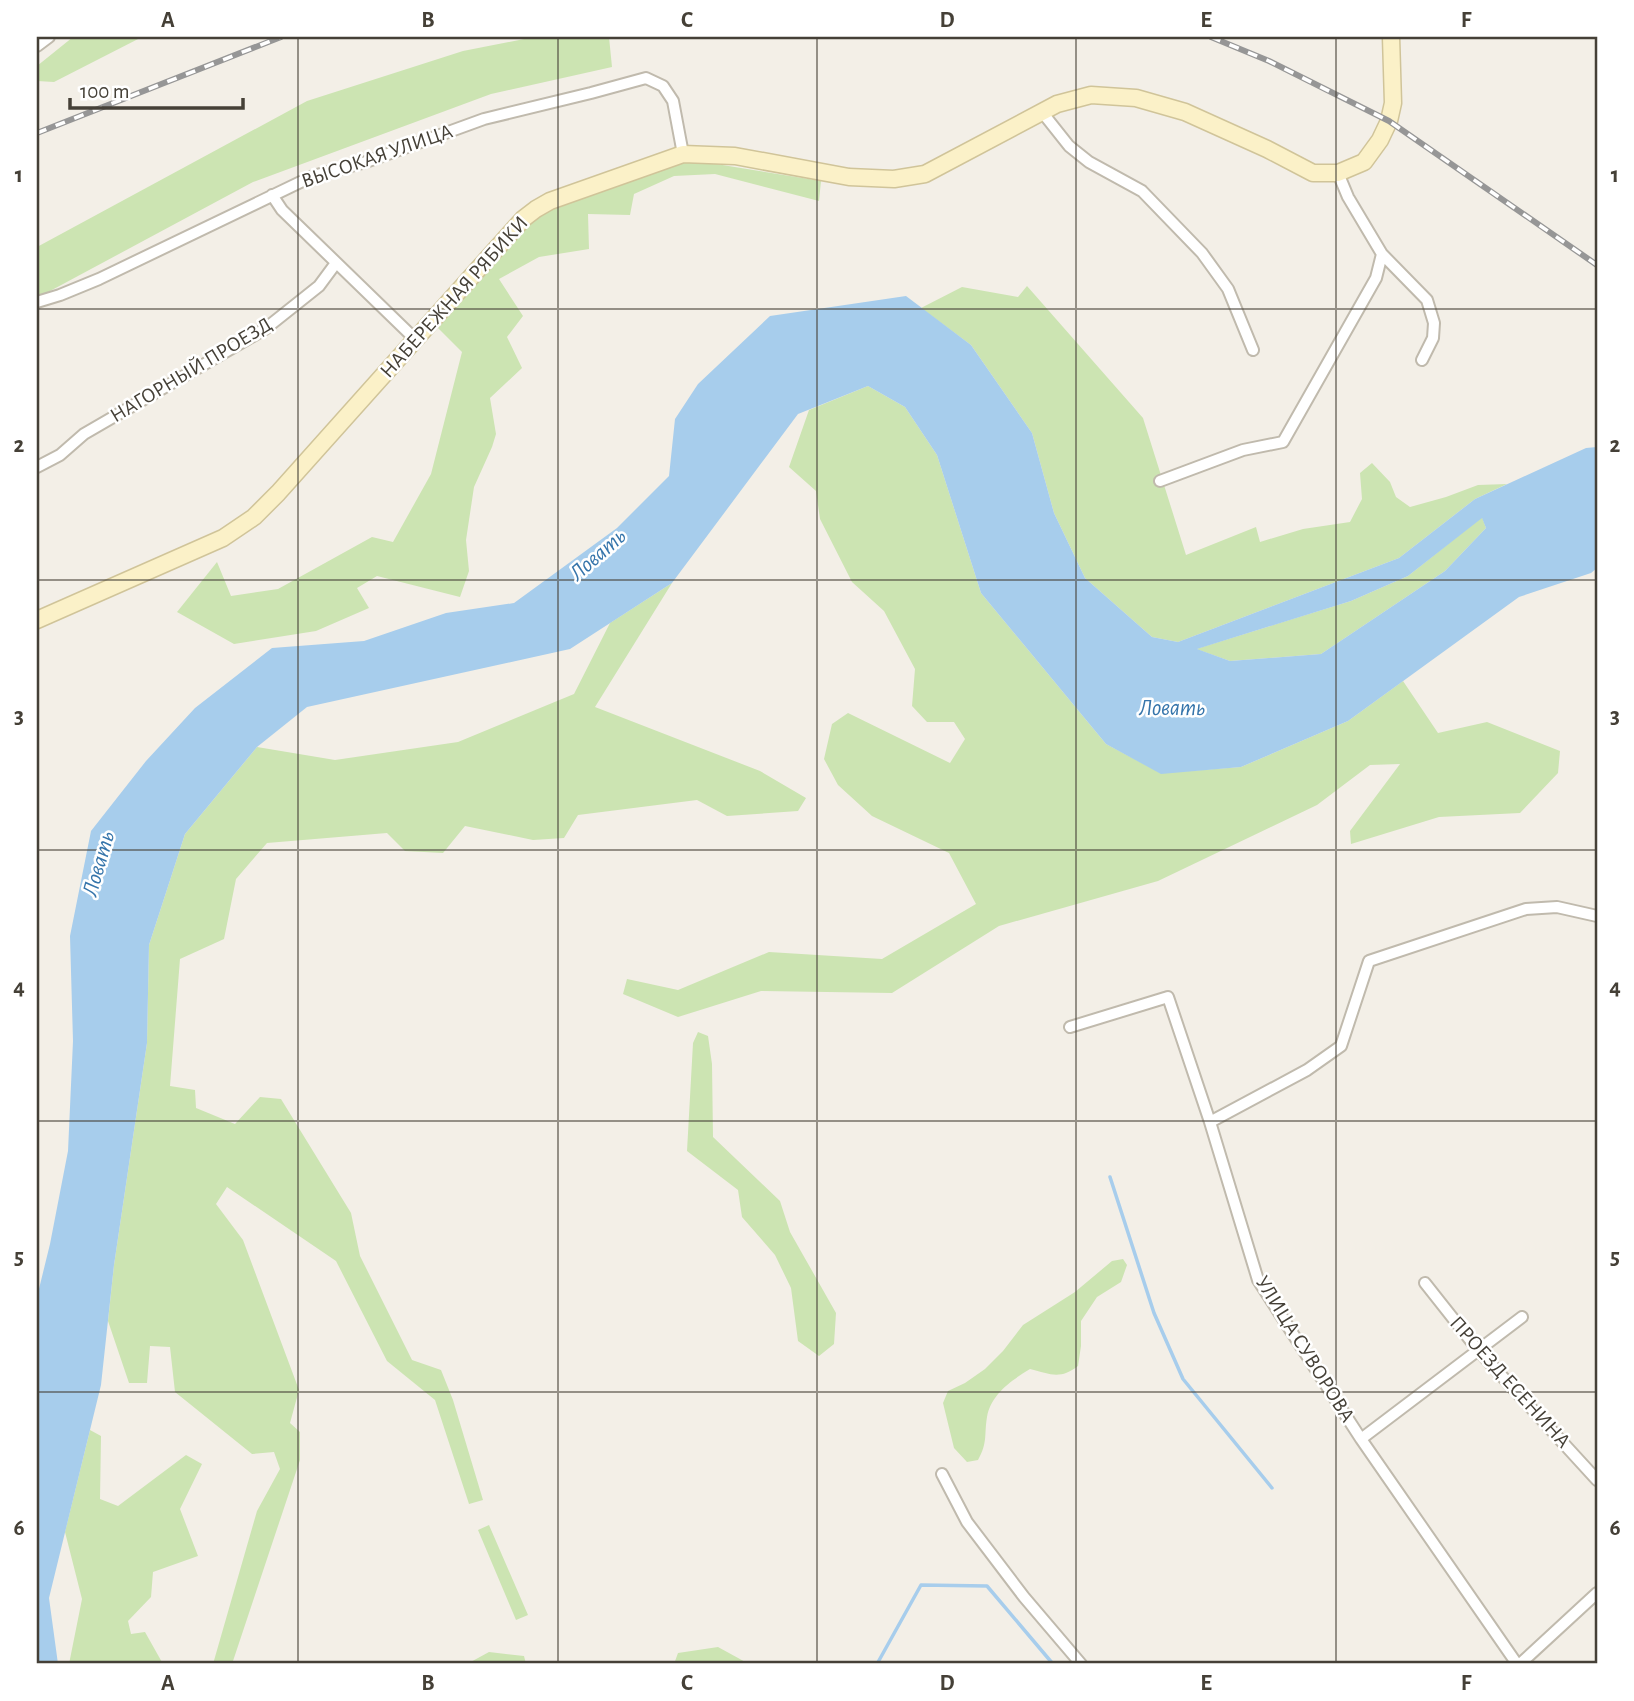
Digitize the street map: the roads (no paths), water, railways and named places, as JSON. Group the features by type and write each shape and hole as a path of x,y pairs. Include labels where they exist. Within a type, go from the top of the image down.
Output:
{"street":[{"path":"37,46 49,37"},
{"path":"1391,37 1393,103 1387,125 1364,162 1338,173 1348,197 1382,254 1427,300 1434,323 1433,338 1422,360"},
{"name":"ВЫСОКАЯ УЛИЦА","path":"37,302 99,279 313,176 366,162 484,119 646,78 663,86 673,101 683,154"},
{"name":"НАБЕРЕЖНАЯ РЯБИКИ","path":"37,620 206,547 239,528 278,493 523,219 551,201 683,154 735,156 849,177 894,179 925,174 1057,104 1091,95 1136,98 1185,112 1313,173 1338,173"},
{"path":"1042,112 1069,146 1089,162 1142,191 1202,253 1228,289 1253,350"},
{"path":"272,195 282,210 415,339"},
{"path":"1160,481 1242,450 1283,442 1376,278 1382,254"},
{"name":"НАГОРНЫЙ ПРОЕЗД","path":"37,467 60,456 84,434 265,329 319,286 336,263"},
{"path":"1210,1122 1307,1070 1340,1046 1369,961 1526,909 1557,907 1597,916"},
{"name":"УЛИЦА СУВОРОВА","path":"1070,1027 1168,997 1210,1122 1258,1280 1361,1439 1519,1664"},
{"name":"ПРОЕЗД ЕСЕНИНА","path":"1425,1283 1478,1350 1597,1480"},
{"path":"1361,1439 1522,1317"},
{"path":"942,1475 967,1522 1024,1597 1081,1664"},
{"path":"1519,1664 1597,1593"}],"water":[{"name":"Ловать","path":"906,296 971,345 1032,433 1054,513 1085,578 1152,637 1178,642 1399,558 1475,499 1586,448 1597,447 1597,568 1591,573 1519,597 1348,721 1241,767 1161,774 1106,744 981,593 937,455 905,407 868,386 798,414 672,583 570,649 307,707 257,747 185,834 149,945 147,1043 114,1265 101,1385 49,1598 58,1664 37,1664 37,1297 68,1151 73,1041 70,936 91,831 146,761 195,708 272,648 364,641 446,613 514,603 617,528 669,476 675,419 698,384 770,316","holes":["1482,518 1486,528 1445,571 1321,654 1230,661 1197,649 1351,601 1408,576"]}],"waterway":[{"path":"1110,1177 1154,1313 1183,1379 1272,1488"},
{"path":"877,1664 921,1585 987,1586 1053,1664"}],"railway":[{"path":"37,133 281,37"},
{"path":"1211,37 1269,61 1389,121 1597,265"}]}
